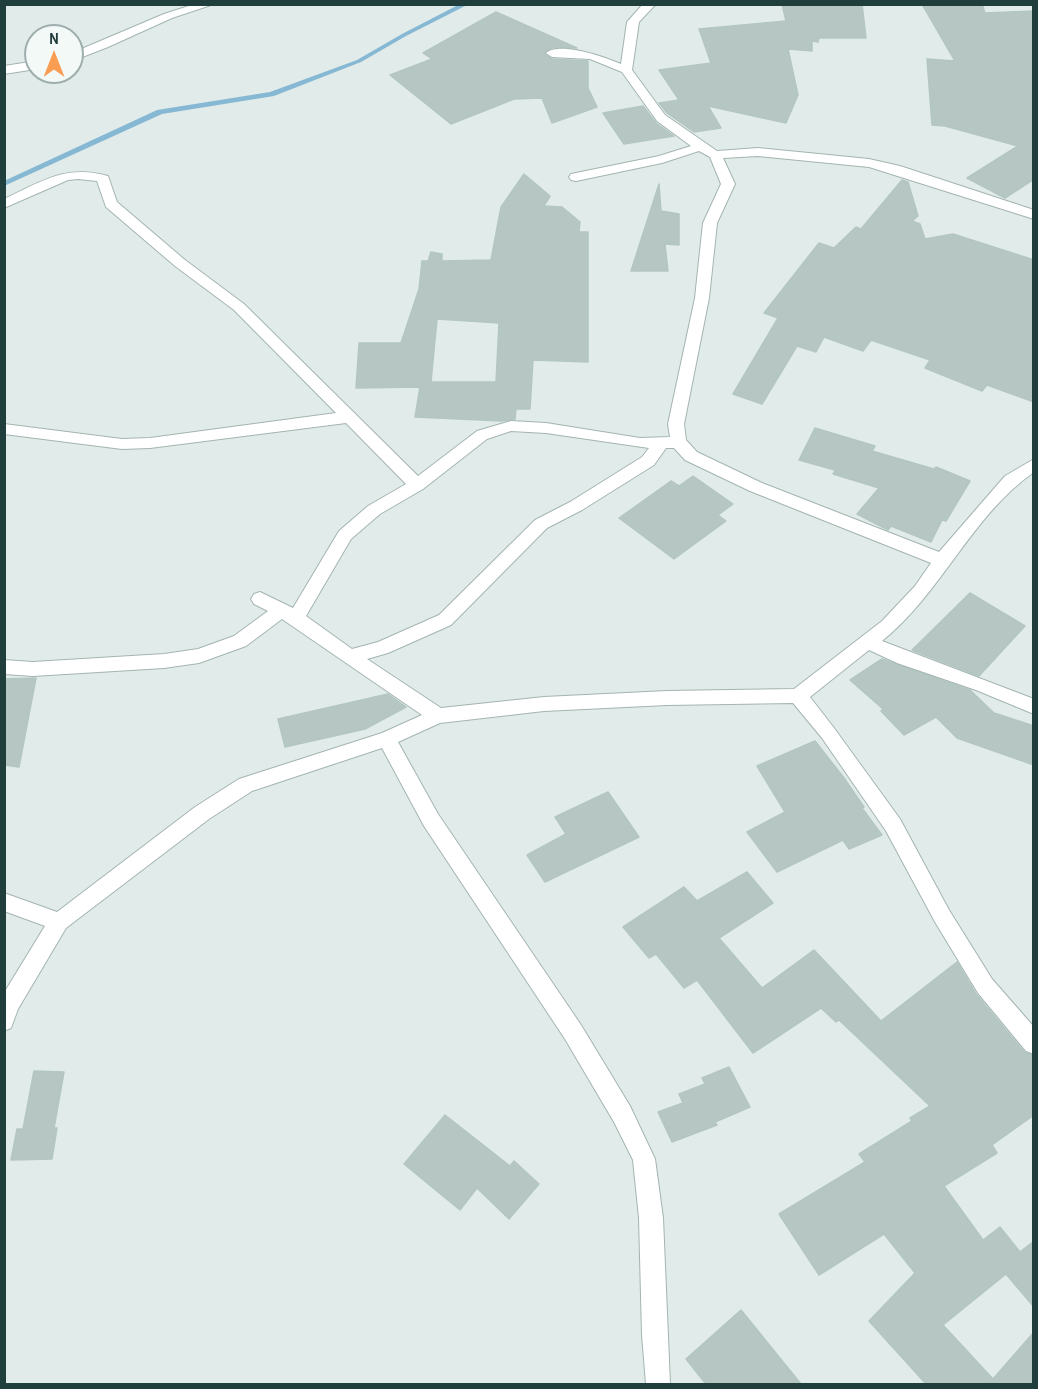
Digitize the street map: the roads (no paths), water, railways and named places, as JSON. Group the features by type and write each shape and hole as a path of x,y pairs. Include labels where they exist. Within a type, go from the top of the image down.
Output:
{"street":[{"path":"84,52 168,16 209,4"},
{"path":"626,70 631,23 651,4"},
{"path":"350,656 382,648 445,620 541,524 576,506 648,461 670,442 676,424 702,298 710,223 728,184 708,150 687,138 661,118 642,95 626,70 592,56 552,53"},
{"path":"4,70 24,66"},
{"path":"576,177 708,150 758,152 869,163 896,169 1034,215"},
{"path":"4,204 72,174 90,173 103,179 111,204 180,262 240,307 417,485"},
{"path":"4,429 122,444 150,443 184,436 350,417"},
{"path":"4,667 33,669 164,661 199,656 240,641 288,614 345,536 374,510 417,485 482,435 511,426 546,428 640,443 670,442 691,456 756,487 942,560"},
{"path":"4,1021 9,1005 59,922 202,813 246,785 387,739 438,716 544,704 667,698 798,696 888,626 921,591 942,560 1011,480 1034,464"},
{"path":"260,599 288,614 438,716"},
{"path":"868,642 903,658 982,685 1034,706"},
{"path":"798,696 828,733 893,825 942,916 985,987 1034,1044"},
{"path":"387,739 431,820 573,1032 622,1114 644,1159 651,1218 654,1335 658,1384"},
{"path":"4,902 59,922"}],"waterway":[{"path":"4,184 160,112 271,94 359,61 466,4"}]}
